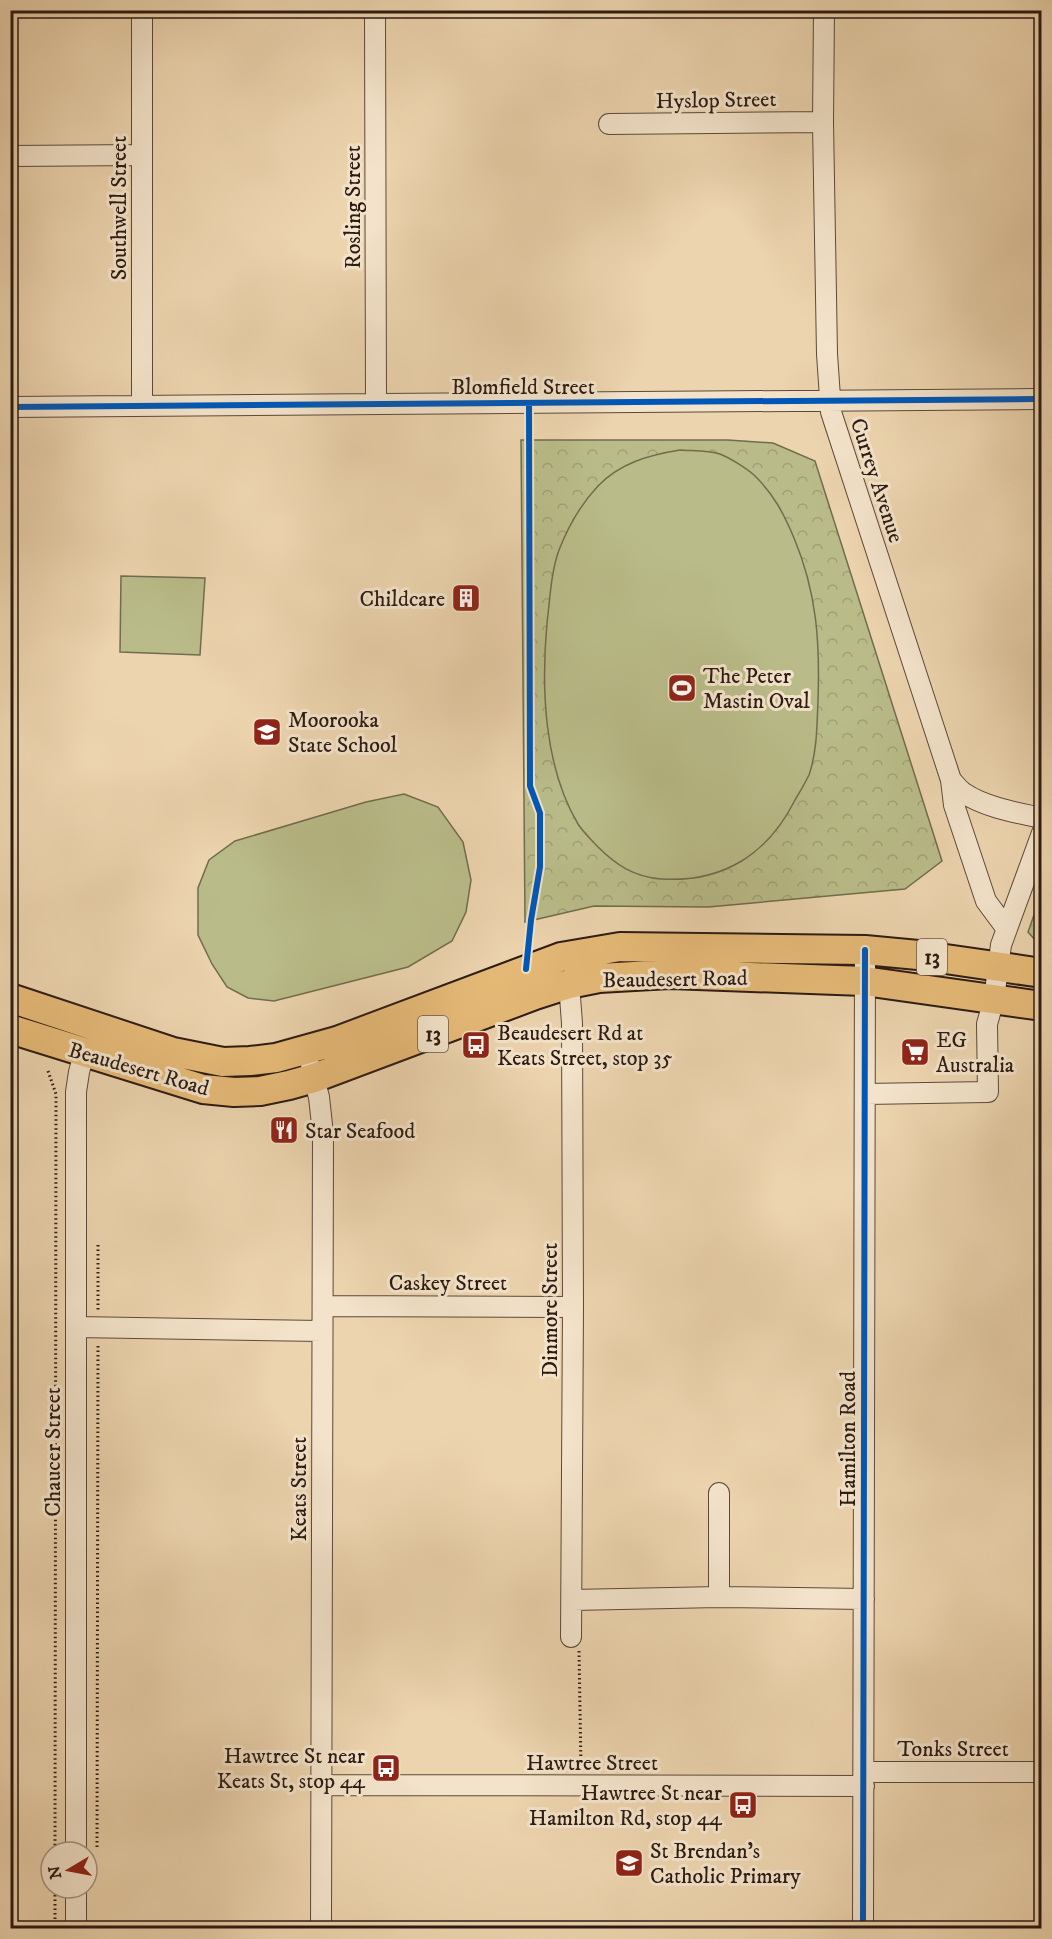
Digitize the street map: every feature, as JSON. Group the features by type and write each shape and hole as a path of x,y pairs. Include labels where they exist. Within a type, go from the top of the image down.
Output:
{"highway":[{"name":"Beaudesert Road","path":"10,1029 203,1089 234,1092 260,1091 310,1065 526,969 561,957 620,946 865,950 918,955 1041,973"},
{"name":"Beaudesert Road","path":"10,998 124,1037 198,1059 223,1062 276,1058 310,1065 569,984 599,978 670,974 864,981 991,1012 1041,1006"}],"street":[{"name":"Southwell Street","path":"142,10 142,406"},
{"name":"Rosling Street","path":"375,10 376,404"},
{"name":"Currey Avenue","path":"824,10 823,122 829,401 837,433 951,780 954,805 986,901 1006,928"},
{"name":"Hyslop Street","path":"609,124 823,122"},
{"path":"10,156 142,155"},
{"name":"Blomfield Street","path":"10,407 1039,400"},
{"path":"951,780 964,794 1016,813 1041,818"},
{"path":"865,1094 988,1092 991,1012 1006,928 1027,878 1041,833"},
{"name":"Hamilton Road","path":"863,1929 865,950"},
{"name":"Dinmore Street","path":"569,984 572,1023 572,1637"},
{"name":"Chaucer Street","path":"76,1840 76,1092 84,1053"},
{"name":"Keats Street","path":"310,1065 319,1097 323,1134 321,1929"},
{"name":"Caskey Street","path":"323,1306 573,1307"},
{"path":"76,1328 322,1331"},
{"path":"719,1493 720,1597"},
{"path":"572,1600 720,1597 864,1599"},
{"name":"Tonks Street","path":"864,1779 1041,1772"},
{"name":"Hawtree Street","path":"321,1785 581,1786 864,1779"},
{"path":"76,1900 76,1929"}],"path":[{"path":"48,1071 56,1094 55,1840"},
{"path":"98,1245 98,1321"},
{"path":"97,1840 98,1339"},
{"path":"572,1637 580,1656 581,1786"},
{"path":"55,1900 55,1929"}],"green space":[{"path":"521,440 728,440 773,443 815,461 942,861 905,889 708,907 594,906 525,922"},
{"name":"The Peter Mastin Oval","path":"680,450 715,453 742,466 767,489 786,521 802,558 812,598 818,658 817,719 815,748 809,775 784,819 771,836 757,850 724,870 683,879 661,879 642,876 626,869 597,846 578,824 558,778 547,726 545,648 556,558 566,533 581,508 598,486 616,471 657,454"},
{"path":"121,576 205,578 200,655 120,652"},
{"path":"404,794 438,807 463,842 471,880 466,912 452,941 408,967 274,1001 248,998 227,987 212,964 198,935 198,888 209,860 235,841 366,802"},
{"path":"1041,895 1041,943 1037,942 1028,932"}],"cycle path":[{"path":"10,407 1035,399"},
{"path":"526,969 540,867 540,813 530,786 529,404"},
{"path":"863,1928 865,950"}],"place":[{"name":"Childcare","path":"466,598"},
{"name":"The Peter Mastin Oval","path":"682,688"},
{"name":"Moorooka State School","path":"267,732"},
{"name":"Beaudesert Rd at Keats Street, stop 35","path":"476,1045"},
{"name":"EG Australia","path":"915,1052"},
{"name":"Star Seafood","path":"284,1130"},
{"name":"Hawtree St near Keats St, stop 44","path":"386,1768"},
{"name":"Hawtree St near Hamilton Rd, stop 44","path":"743,1805"},
{"name":"St Brendan's Catholic Primary","path":"629,1863"}]}
